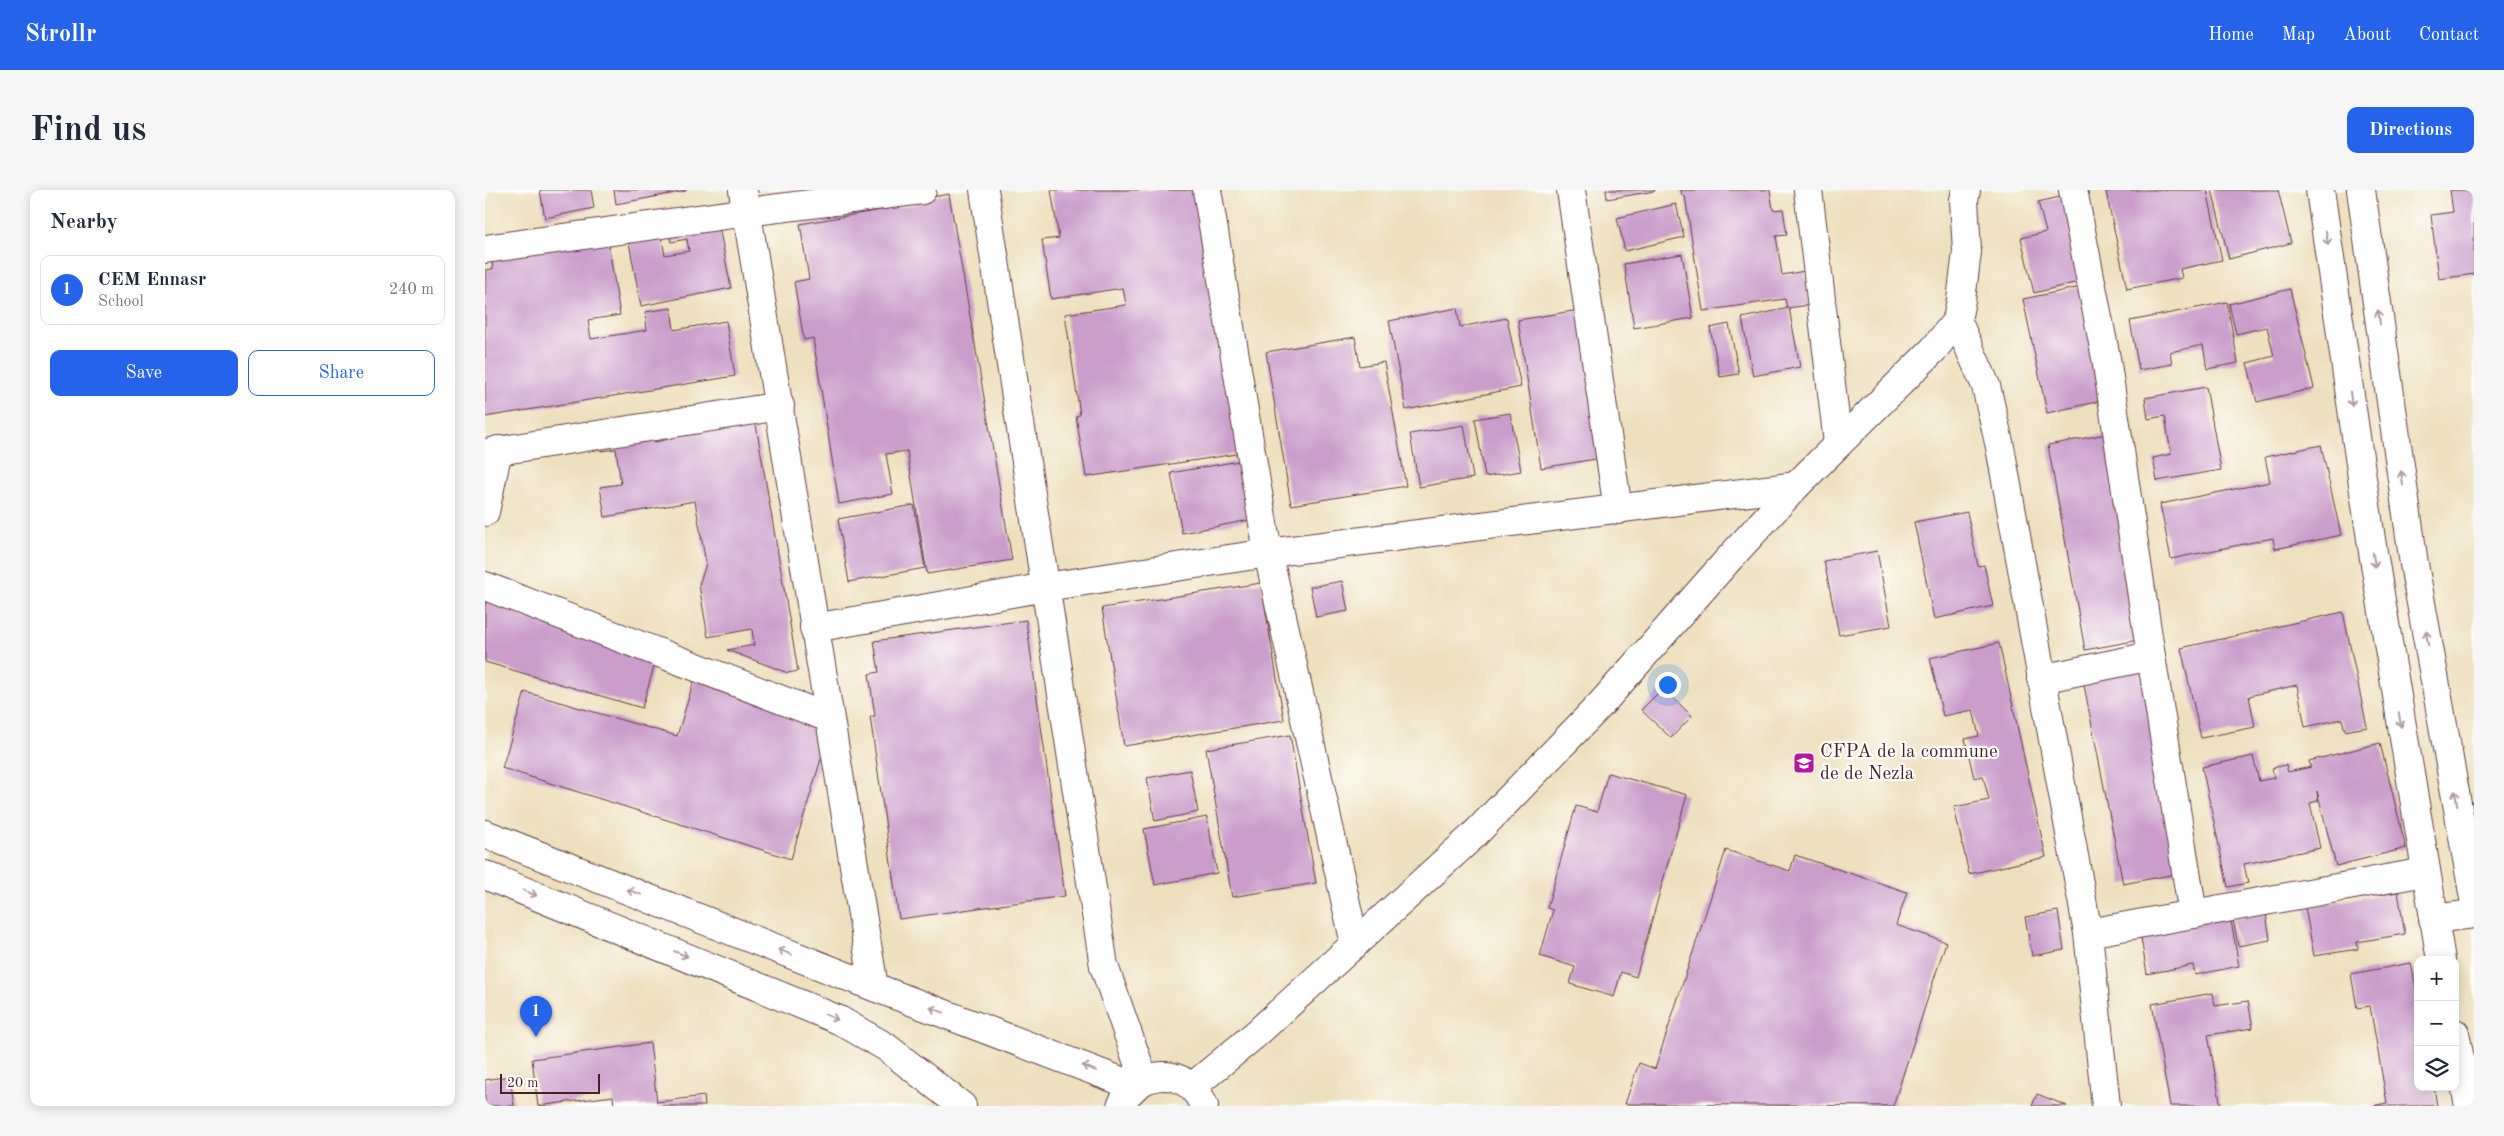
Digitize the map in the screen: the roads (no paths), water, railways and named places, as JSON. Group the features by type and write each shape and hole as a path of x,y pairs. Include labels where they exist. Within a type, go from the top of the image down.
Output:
{"street":[{"path":"485,249 745,201 922,190"},
{"path":"984,190 1104,966 1133,1091"},
{"path":"1207,190 1268,553 1355,944"},
{"path":"1571,190 1618,510"},
{"path":"1808,190 1838,443"},
{"path":"1133,1091 1156,1076 1169,1076 1182,1080 1198,1096 1256,1034 1473,836 1601,704 1796,486 1934,349 1957,320 1967,252 1963,200 1966,190"},
{"path":"2073,190 2106,358 2151,656 2193,914"},
{"path":"2320,190 2372,546 2440,956"},
{"path":"2361,190 2414,564 2474,898"},
{"path":"745,201 874,987"},
{"path":"1957,320 1987,386 2000,447 2087,934 2105,1106"},
{"path":"485,512 491,451 780,406"},
{"path":"814,628 1046,587 1268,553 1796,486"},
{"path":"485,586 829,718"},
{"path":"2041,679 2151,656"},
{"path":"485,834 1133,1091"},
{"path":"2087,934 2425,872"},
{"path":"489,878 839,1020 887,1047 962,1106"},
{"path":"2433,919 2474,914"},
{"path":"2457,1046 2469,1106"}],"place":[{"name":"CFPA de la commune de de Nezla","path":"1804,763"},
{"name":"CEM Ennasr","path":"536,1037"}]}
